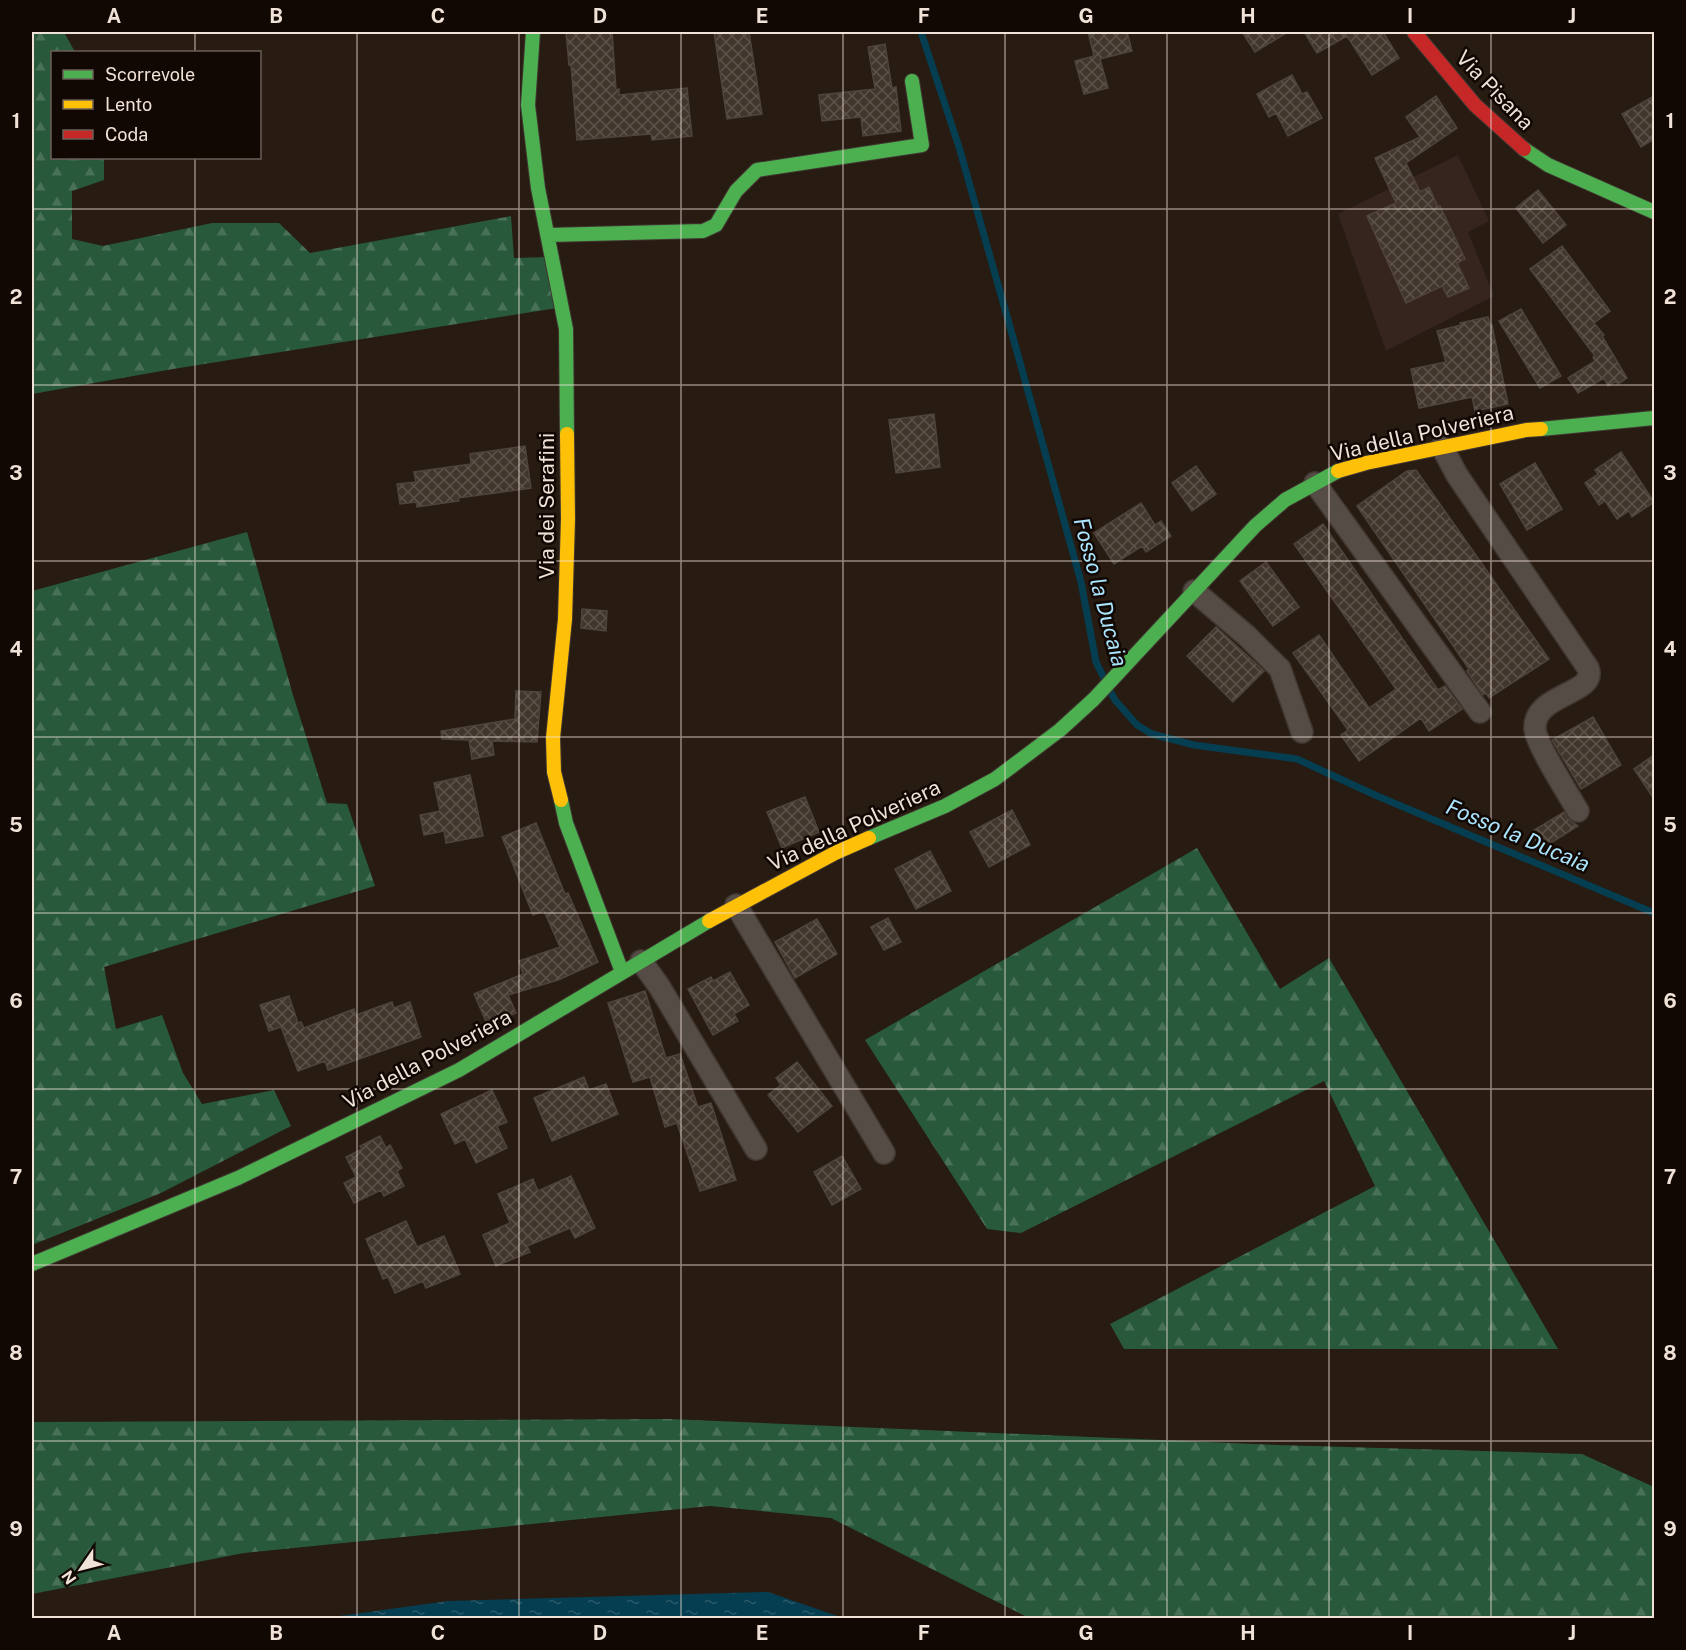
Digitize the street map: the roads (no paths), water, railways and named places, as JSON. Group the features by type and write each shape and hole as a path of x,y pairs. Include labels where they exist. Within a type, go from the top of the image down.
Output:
{"street":[{"name":"Via dei Serafini","path":"532,32 528,105 538,188 566,329 568,519 565,619 553,738 554,772 566,823 622,972"},
{"name":"Via Pisana","path":"1414,32 1459,88 1503,132 1531,155 1548,165 1654,212"},
{"path":"549,235 703,231 716,225 736,191 747,177 757,170 922,145 912,81"},
{"name":"Via della Polveriera","path":"32,1264 238,1178 459,1070 736,904 835,854 945,806 995,779 1060,730 1099,694 1194,591 1285,500 1335,472 1366,463 1527,430 1654,418"},
{"path":"1442,447 1457,475 1590,673 1587,680 1575,690 1543,706 1536,719 1535,731 1546,756 1578,812"},
{"path":"1315,483 1480,712"},
{"path":"1194,591 1247,636 1280,669 1302,732"},
{"path":"736,904 884,1153"},
{"path":"641,961 756,1149"}],"water":[{"path":"768,1592 843,1618 325,1618 448,1601"}],"waterway":[{"name":"Fosso la Ducaia","path":"921,32 959,147 1014,341 1081,582 1096,662 1104,678"},
{"name":"Fosso la Ducaia","path":"1110,691 1137,725 1152,734 1194,745 1297,759 1375,795 1654,913"}]}
